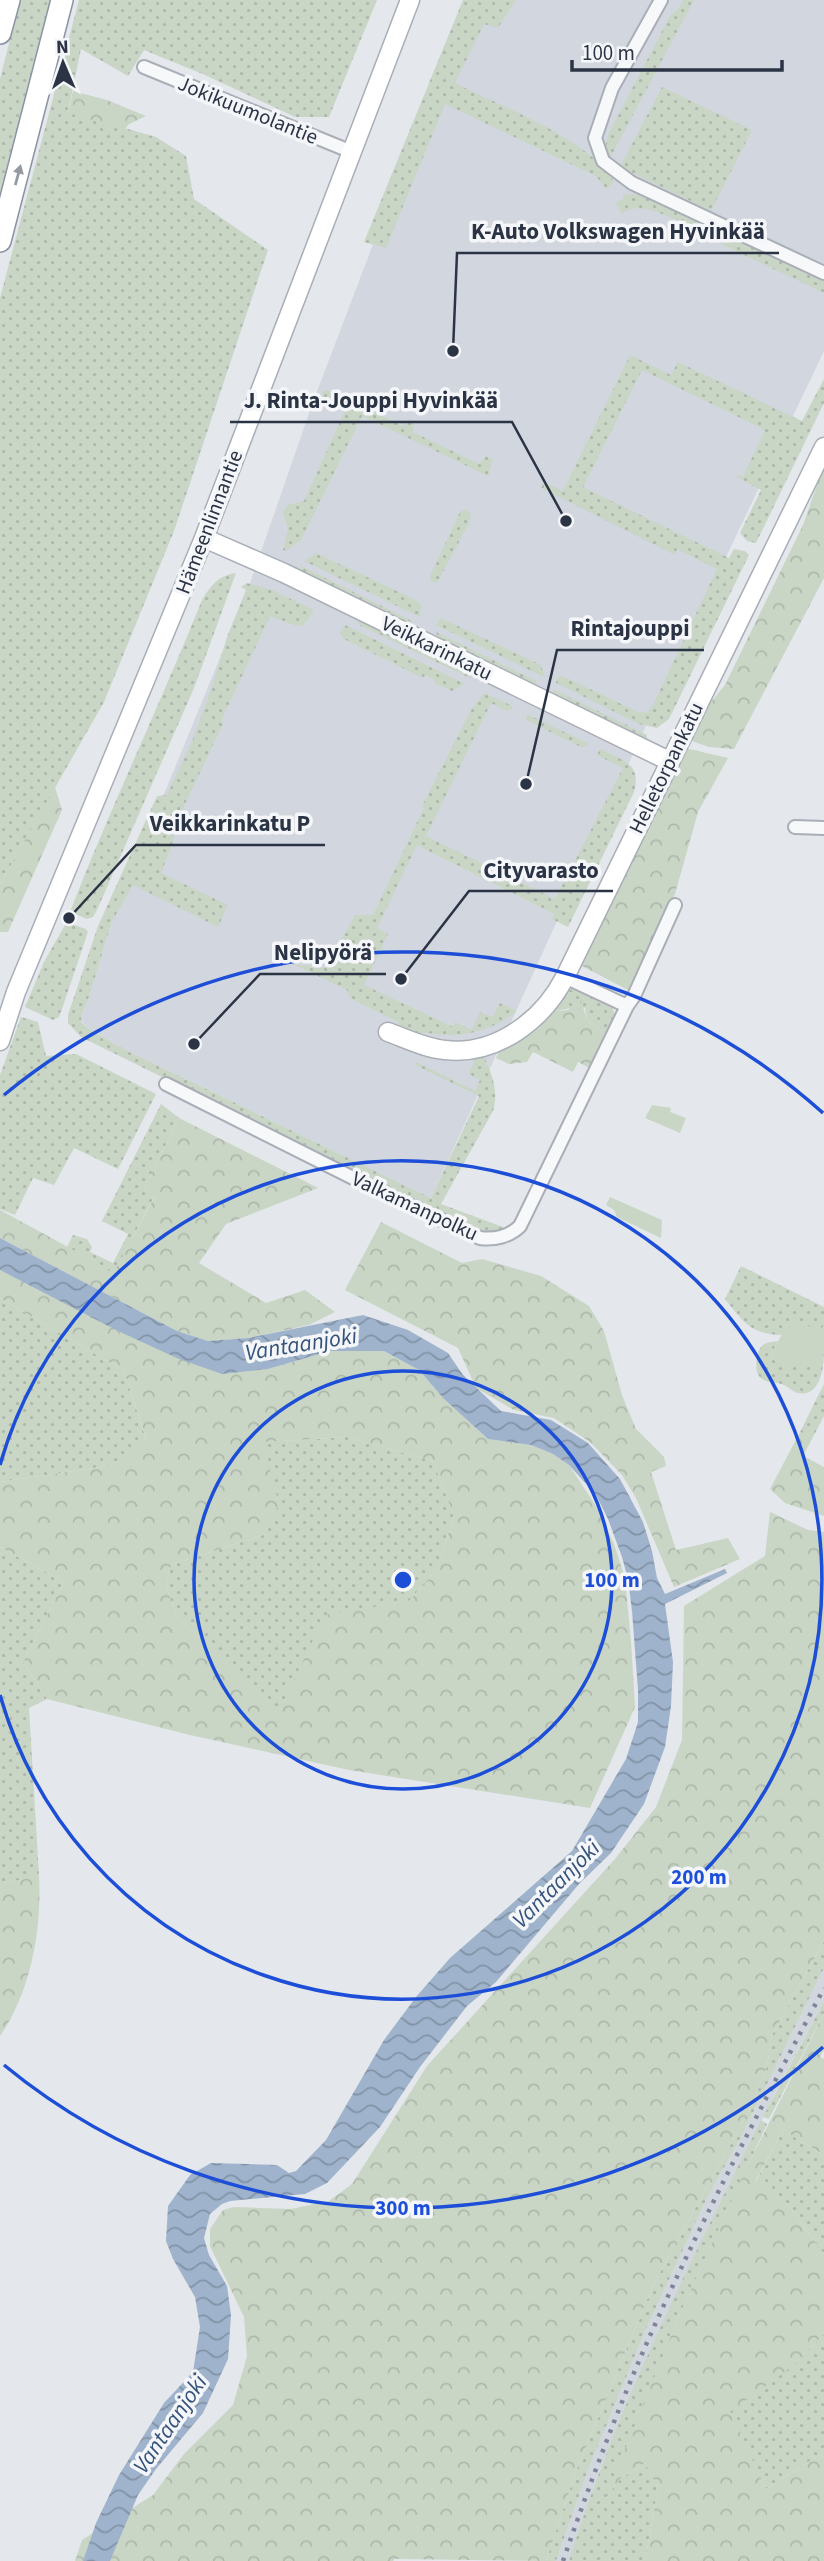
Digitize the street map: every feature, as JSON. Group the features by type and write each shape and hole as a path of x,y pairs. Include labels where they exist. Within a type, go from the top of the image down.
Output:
{"highway":[{"path":"0,33 9,0"},
{"path":"0,241 62,0"}],"street":[{"name":"Hämeenlinnantie","path":"0,1041 16,992 204,538 410,0"},
{"path":"662,0 612,88 595,138 603,161 632,183 824,272"},
{"name":"Jokikuumolantie","path":"144,67 352,152"},
{"name":"Helletorpankatu","path":"388,1032 424,1046 447,1050 478,1048 495,1043 526,1026 549,1002 565,977 824,447"},
{"name":"Veikkarinkatu","path":"204,538 284,573 669,761"},
{"path":"795,827 824,828"},
{"name":"Valkamanpolku","path":"166,1084 377,1190 480,1238 490,1240 514,1232 520,1226 627,1006 635,996 675,905"},
{"path":"565,977 627,1006"}],"shaded area":[{"path":"466,0 824,0 824,351 648,721 431,1198 128,1051 90,1030 81,1017 112,921 247,592 313,402"},
{"path":"824,1968 824,2001 775,2093 650,2351 600,2469 569,2561 556,2561 590,2465 646,2329 708,2196 739,2141"}],"green space":[{"path":"20,0 51,0 0,198 0,79"},
{"path":"79,0 377,0 329,117 295,117 144,50 128,76 81,49 68,112 156,137 186,156 194,199 268,250 174,531 104,702 0,884 0,298"},
{"path":"463,0 516,0 498,28 484,24 455,83 565,138 603,167 614,182 606,189 596,176 445,104 386,248 364,242"},
{"path":"683,0 694,0 610,158 604,150 609,133 670,16"},
{"path":"662,87 752,130 711,211 620,167"},
{"path":"73,91 107,100 146,116 129,124 125,129 68,113"},
{"path":"634,194 653,199 704,223 703,234 650,210 630,209 622,214 615,202 623,200 623,195"},
{"path":"730,235 824,278 824,293 721,244 721,239"},
{"path":"630,355 671,375 678,362 802,421 824,379 824,403 756,543 747,541 740,533 761,490 737,477 737,474 743,477 765,430 642,370 583,487 729,558 734,549 745,551 749,555 669,719 657,728 639,724 556,683 557,678 567,678 638,712 647,713 717,569 677,549 675,555 541,488 544,482 563,491"},
{"path":"327,390 403,426 409,419 414,421 413,432 479,464 486,456 493,460 488,476 362,416 301,540 286,551 283,550 288,529 283,512 288,505 304,501 345,411 323,397 322,392"},
{"path":"824,465 824,578 734,749 709,747 689,740 703,712 725,685 803,525"},
{"path":"465,509 471,514 468,525 437,583 431,581 430,576 460,512"},
{"path":"316,553 416,600 421,605 420,617 304,561"},
{"path":"301,566 414,622 405,622 302,571"},
{"path":"236,573 194,688 97,910 93,917 87,919 70,912 202,600 216,582 224,576"},
{"path":"247,583 272,590 314,610 304,625 297,626 270,616 175,825 173,842 161,873 228,905 218,927 133,885 112,921 81,1017 82,1023 128,1051 431,1198 479,1096 415,1065 416,1062 475,1091 480,1080 469,1074 475,1059 484,1056 495,1090 493,1111 441,1204 503,1227 504,1232 479,1234 81,1037 68,1023 68,1015 98,926 157,796 167,795 193,739 227,637 246,590 241,587"},
{"path":"441,618 541,665 544,675 436,625"},
{"path":"360,621 470,674 470,678 361,626 358,623"},
{"path":"345,625 465,684 452,691 434,683 435,680 425,675 423,678 344,639 340,632"},
{"path":"436,632 538,682 533,684 438,637"},
{"path":"553,689 647,735 647,739 553,694"},
{"path":"484,693 513,706 512,709 507,711 491,703 426,836 555,899 623,768 597,755 600,749 623,760 633,769 636,782 634,792 568,927 552,919 554,914 417,845 377,928 388,934 364,985 453,1027 455,1022 472,1030 480,1012 493,1017 500,1003 517,1011 493,1026 474,1032 413,1035 397,1027 399,1022 350,998 347,990 293,964 326,968 355,915 373,915 424,808 422,806 471,710"},
{"path":"527,714 589,744 583,748 526,720"},
{"path":"685,748 728,758 698,812 675,894 633,989 628,990 580,965"},
{"path":"55,787 62,810 8,932 0,932 0,884"},
{"path":"71,924 88,932 59,1017 53,1020 25,1007 44,962 65,925"},
{"path":"573,988 612,1006 616,1018 607,1038 587,1019 585,1008 553,1011 564,994"},
{"path":"581,1001 587,1019 607,1038 591,1069 578,1062 573,1072 533,1052 527,1062 509,1064 496,1058 498,1053 539,1028 553,1011 568,1010"},
{"path":"21,1017 38,1022 46,1056 76,1054 156,1094 118,1169 74,1148 54,1185 33,1178 15,1215 0,1209 0,1075"},
{"path":"161,1104 179,1118 144,1189 155,1195 114,1273 67,1247 73,1235 87,1239 92,1247 90,1252 113,1263 128,1234 102,1221"},
{"path":"652,1105 671,1108 670,1112 686,1118 680,1133 645,1118"},
{"path":"179,1118 318,1188 226,1224 199,1263 266,1303 305,1290 335,1312 309,1325 248,1338 208,1341 177,1331 0,1238 0,1210 114,1272 155,1196 144,1189"},
{"path":"610,1197 662,1220 661,1238 617,1217 614,1210 606,1205"},
{"path":"381,1222 462,1263 482,1259 541,1276 589,1306 604,1331 622,1395 636,1429 664,1457 666,1466 651,1472 676,1550 728,1538 740,1559 674,1587 636,1498 622,1475 590,1442 554,1418 514,1410 476,1388 458,1348 345,1290"},
{"path":"741,1266 824,1307 824,1325 820,1332 787,1325 782,1335 771,1334 748,1325 725,1299"},
{"path":"0,1270 52,1295 268,1369 330,1351 384,1351 419,1370 444,1399 488,1439 531,1445 553,1454 569,1465 594,1503 614,1544 625,1578 631,1641 635,1707 590,1808 349,1770 190,1735 47,1699 23,1662 64,1582 0,1547 0,1482 113,1465 146,1438 124,1371 0,1298","holes":["347,1437 433,1461 454,1516 437,1569 409,1601 325,1615 278,1713 178,1618 166,1587 171,1565 266,1534 279,1504 263,1442"]},
{"path":"0,1298 124,1371 146,1439 113,1465 0,1482"},
{"path":"795,1320 820,1331 824,1325 824,1353 817,1370 792,1359 788,1366 769,1358 787,1325"},
{"path":"778,1341 769,1358 788,1365 791,1358 816,1369 824,1353 819,1380 811,1391 798,1393 781,1384 764,1380 757,1373 757,1355 761,1348 766,1343"},
{"path":"824,1384 824,1416 813,1437 800,1432"},
{"path":"800,1432 813,1437 803,1456 824,1467 824,1516 785,1503 770,1489"},
{"path":"347,1437 433,1461 454,1516 437,1569 409,1601 325,1616 278,1714 178,1618 166,1587 171,1565 266,1534 262,1442"},
{"path":"770,1512 808,1530 824,1532 824,1941 772,2035 767,2066 751,2107 653,2285 576,2471 546,2561 75,2561 82,2540 153,2495 184,2454 233,2405 247,2356 244,2317 210,2246 210,2229 223,2210 234,2207 291,2209 329,2201 352,2184 427,2066 615,1859 656,1807 682,1740 684,1606 765,1556"},
{"path":"0,1547 64,1582 23,1662 47,1699 29,1708 39,1875 0,1885"},
{"path":"39,1875 39,1917 27,1980 0,2036 0,1885"},
{"path":"824,1941 824,1968 739,2141 708,2196 646,2329 590,2465 556,2561 546,2561 576,2471 653,2285 751,2107 767,2066 772,2035"},
{"path":"824,2001 824,2013 769,2119 763,2117"},
{"path":"824,2013 824,2050 820,2057 824,2059 824,2155 783,2130 755,2182 790,2207 824,2254 824,2334 791,2367 730,2412 766,2489 821,2454 824,2457 824,2561 645,2561 658,2488 645,2463 620,2479 605,2499 679,2316 743,2175"},
{"path":"761,2120 767,2124 679,2316 608,2495 620,2479 645,2463 658,2488 645,2561 569,2561 609,2447 632,2392 681,2282"},
{"path":"783,2130 824,2155 824,2254 790,2207 755,2183"},
{"path":"824,2334 824,2457 821,2454 766,2489 729,2411 791,2367"}],"water":[{"name":"Vantaanjoki","path":"0,1238 177,1331 208,1341 248,1338 363,1315 408,1330 448,1353 463,1375 501,1411 551,1420 588,1443 620,1479 643,1522 657,1578 665,1594 725,1569 727,1573 665,1604 673,1662 671,1706 665,1747 644,1804 611,1853 579,1884 496,1982 467,2006 420,2067 380,2127 327,2183 305,2194 230,2201 210,2214 204,2238 209,2255 227,2286 231,2315 228,2359 203,2413 138,2495 110,2561 83,2561 96,2523 119,2475 164,2403 193,2372 200,2327 195,2297 166,2241 168,2206 190,2175 211,2163 277,2165 289,2173 296,2171 326,2140 384,2040 416,1997 450,1958 572,1851 626,1759 638,1722 632,1611 622,1557 596,1495 569,1465 553,1454 531,1445 488,1439 444,1399 419,1370 384,1351 330,1351 268,1369 222,1374 179,1359 118,1331 0,1270"}],"railway":[{"path":"563,2561 605,2444 653,2329 714,2200 824,1988"}],"place":[{"name":"K-Auto Volkswagen Hyvinkää","path":"453,351"},
{"name":"J. Rinta-Jouppi Hyvinkää","path":"566,521"},
{"name":"Rintajouppi","path":"526,784"},
{"name":"Veikkarinkatu P","path":"69,918"},
{"name":"Cityvarasto","path":"401,979"},
{"name":"Nelipyörä","path":"194,1044"}]}
